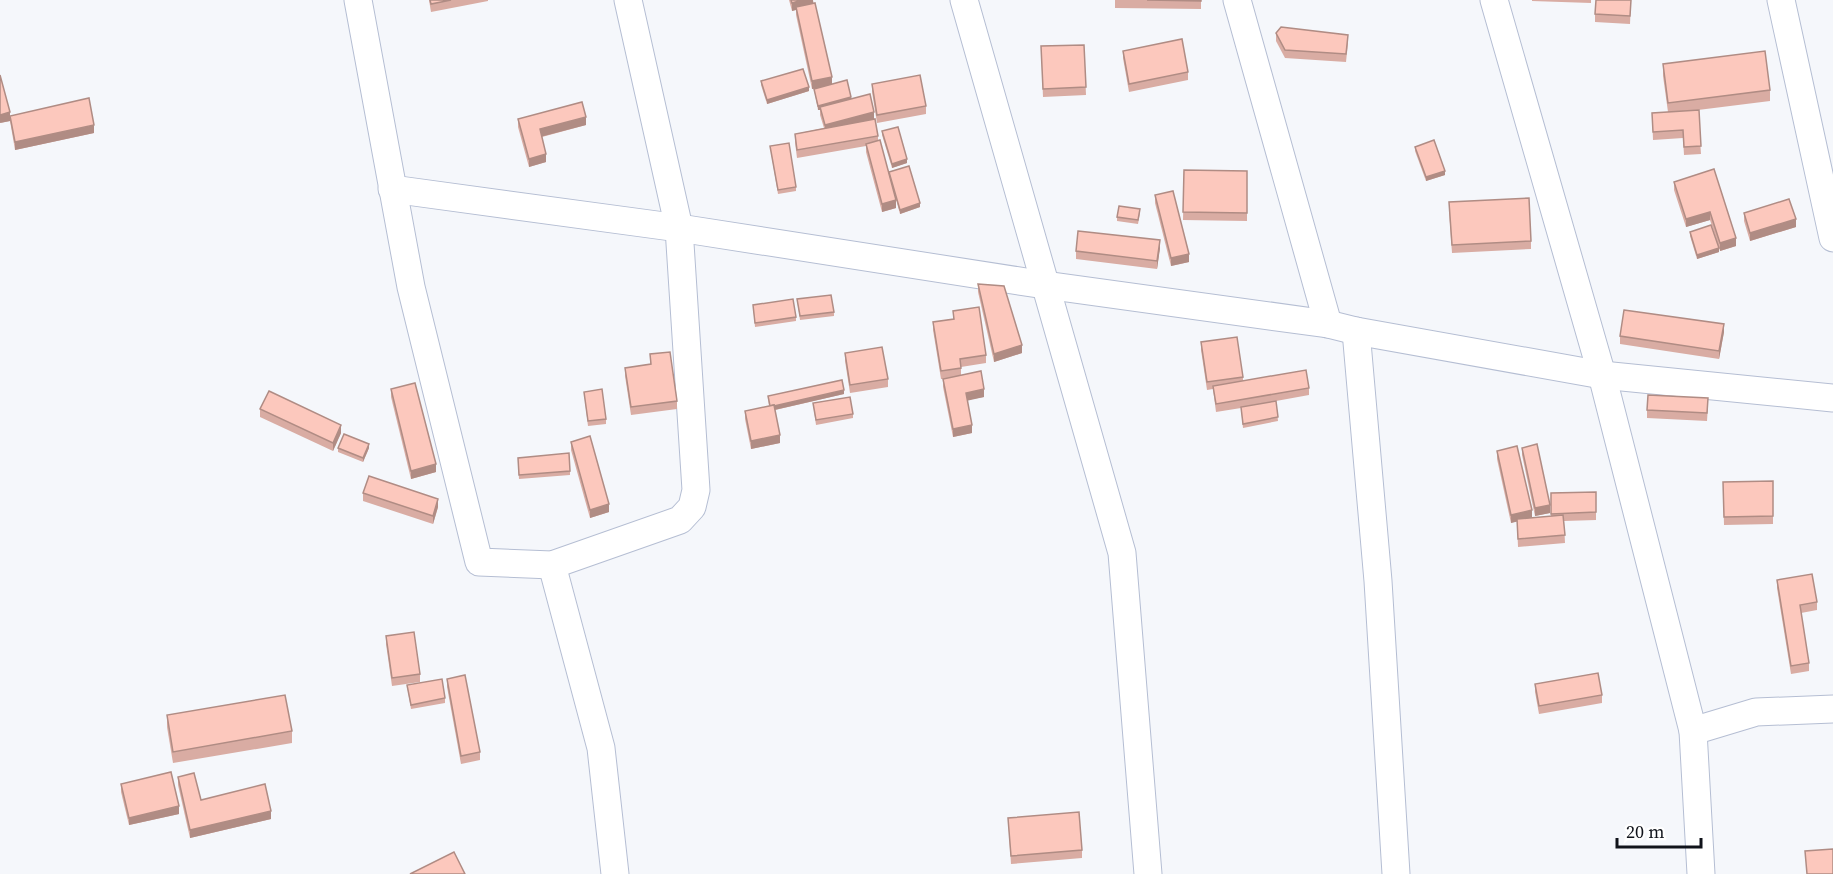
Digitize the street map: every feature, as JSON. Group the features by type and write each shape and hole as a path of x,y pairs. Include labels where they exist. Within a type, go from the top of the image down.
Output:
{"street":[{"path":"358,0 411,287 479,562 552,565 680,520 692,507 696,490 679,228 628,0"},
{"path":"964,0 1122,553 1149,874"},
{"path":"1237,0 1328,324"},
{"path":"1494,0 1602,375 1692,731 1701,874"},
{"path":"1782,0 1833,238"},
{"path":"392,189 679,228 1045,285 1328,324 1602,375 1833,398"},
{"path":"1356,331 1378,581 1396,874"},
{"path":"552,565 601,748 615,874"},
{"path":"1692,731 1756,712 1833,709"}],"building":[{"path":"430,0 451,0 431,4"},
{"path":"1147,0 1201,0 1201,1"},
{"path":"1596,0 1631,0 1630,16 1595,14"},
{"path":"815,3 832,77 812,81 796,7"},
{"path":"1281,27 1348,35 1346,54 1285,50 1276,33"},
{"path":"1182,39 1188,72 1129,84 1123,51"},
{"path":"1084,45 1086,87 1043,89 1041,46"},
{"path":"1765,51 1770,90 1668,103 1663,64"},
{"path":"803,69 809,87 767,100 761,81"},
{"path":"0,75 10,112 0,115"},
{"path":"920,75 926,106 877,115 872,84"},
{"path":"847,80 851,97 818,106 814,89"},
{"path":"870,94 874,112 825,125 820,107"},
{"path":"89,98 94,125 15,142 10,116"},
{"path":"582,102 586,117 540,129 546,154 529,159 518,119"},
{"path":"1699,110 1701,146 1684,147 1683,130 1653,132 1652,113"},
{"path":"875,119 878,136 797,150 795,134"},
{"path":"898,127 907,159 892,164 882,131"},
{"path":"880,140 896,200 882,204 866,144"},
{"path":"1434,140 1445,171 1426,177 1415,147"},
{"path":"789,143 796,187 778,190 770,146"},
{"path":"909,166 920,203 900,210 889,172"},
{"path":"1714,169 1736,238 1720,243 1710,212 1686,219 1674,182"},
{"path":"1184,170 1247,171 1247,213 1183,212"},
{"path":"1173,191 1189,254 1171,258 1155,195"},
{"path":"1529,198 1531,241 1452,245 1449,202"},
{"path":"1789,199 1796,219 1750,233 1744,213"},
{"path":"1119,206 1140,209 1138,220 1117,217"},
{"path":"1711,225 1719,248 1697,255 1690,232"},
{"path":"1078,231 1160,240 1157,261 1076,251"},
{"path":"978,284 1004,286 1022,345 994,354"},
{"path":"831,295 834,312 800,316 797,299"},
{"path":"793,299 796,317 755,323 753,305"},
{"path":"979,307 986,355 960,359 961,368 941,371 933,322 954,319 953,311"},
{"path":"1624,310 1724,324 1719,351 1620,336"},
{"path":"1237,337 1243,377 1207,382 1201,342"},
{"path":"882,347 888,379 850,385 845,353"},
{"path":"670,352 677,401 631,407 625,368 651,364 650,354"},
{"path":"1306,370 1309,388 1216,404 1213,386"},
{"path":"981,371 984,389 966,393 972,425 953,429 943,379"},
{"path":"842,380 844,390 770,406 768,396"},
{"path":"415,383 436,464 411,471 391,389"},
{"path":"602,389 606,419 588,421 584,392"},
{"path":"269,391 341,425 333,443 260,409"},
{"path":"1648,395 1708,398 1707,413 1647,410"},
{"path":"850,397 853,414 816,420 813,403"},
{"path":"1276,401 1278,417 1243,424 1241,407"},
{"path":"774,405 780,435 751,441 745,411"},
{"path":"344,434 369,444 363,458 338,448"},
{"path":"590,436 609,504 590,510 571,442"},
{"path":"1537,444 1550,505 1535,508 1522,448"},
{"path":"1517,446 1532,510 1511,515 1497,451"},
{"path":"569,453 570,471 519,475 518,458"},
{"path":"369,476 438,499 433,516 363,493"},
{"path":"1773,481 1773,516 1724,517 1723,482"},
{"path":"1596,492 1596,512 1551,514 1551,493"},
{"path":"1563,515 1565,535 1518,539 1517,519"},
{"path":"1812,574 1817,602 1800,605 1809,663 1791,666 1777,580"},
{"path":"414,632 420,674 392,678 386,636"},
{"path":"1598,673 1602,695 1539,706 1535,684"},
{"path":"465,675 480,752 461,756 447,679"},
{"path":"442,679 445,698 411,705 407,685"},
{"path":"285,695 292,731 173,752 167,715"},
{"path":"171,772 179,806 129,818 121,784"},
{"path":"194,773 201,800 265,784 271,811 190,830 178,777"},
{"path":"1079,812 1082,850 1011,856 1008,818"},
{"path":"1833,849 1833,874 1807,874 1805,851"},
{"path":"454,852 465,874 410,874"}]}
